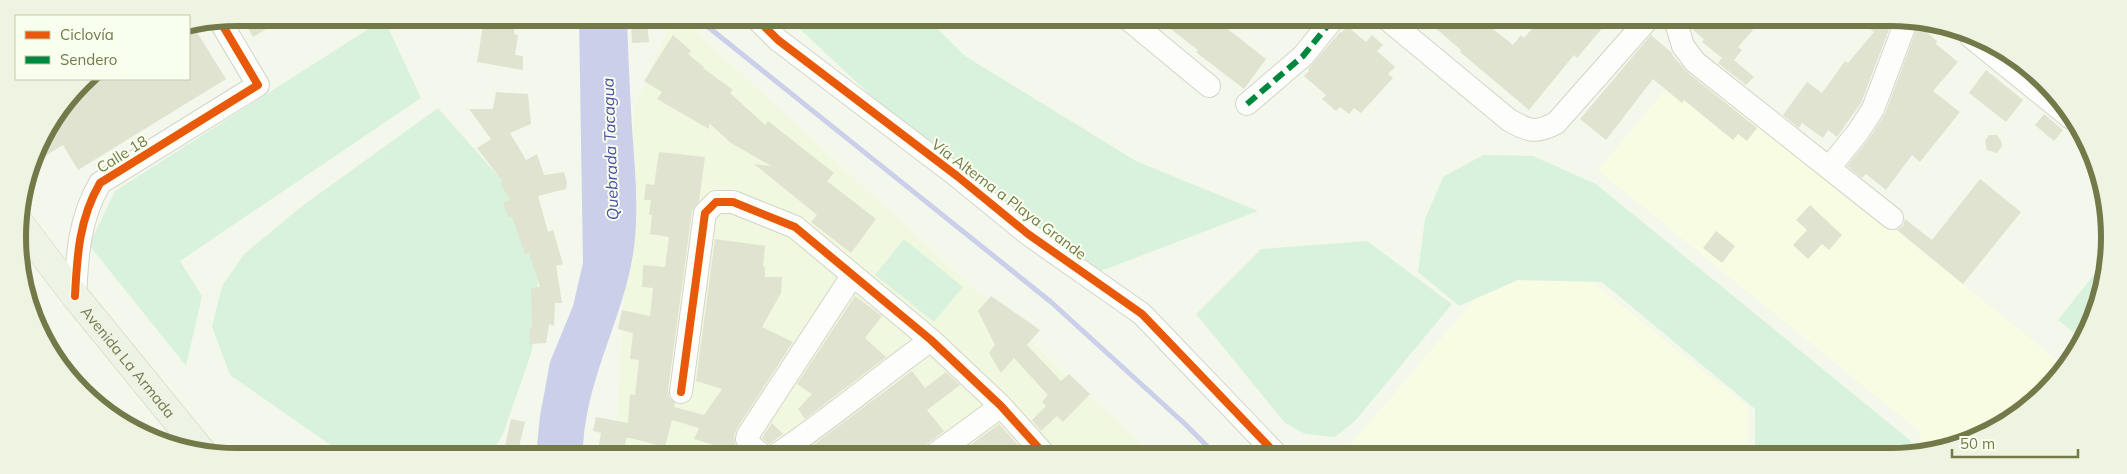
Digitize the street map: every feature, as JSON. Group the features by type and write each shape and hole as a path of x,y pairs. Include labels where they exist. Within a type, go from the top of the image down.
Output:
{"main road":[{"name":"Avenida La Armada","path":"26,232 75,296 196,444"},
{"name":"Avenida La Armada","path":"28,265 165,435"}],"street":[{"name":"Vía Alterna a Playa Grande","path":"764,26 778,40 957,176 1028,234 1142,314 1270,448"},
{"path":"1138,26 1209,86"},
{"path":"1247,104 1303,56 1327,26"},
{"path":"1395,26 1509,120 1526,130 1541,130 1556,123 1642,26"},
{"path":"1677,26 1683,46 1695,62 1892,218"},
{"name":"Calle 18","path":"75,296 80,230 92,197 100,183 258,85 224,27"},
{"path":"1829,168 1858,132 1873,109 1904,27"},
{"path":"1987,50 2051,102"},
{"path":"681,392 705,213 716,202 733,202 795,227 931,340 1001,406 1038,448"},
{"path":"754,448 747,439 748,435 852,276"},
{"path":"786,448 819,426 874,380 931,340"},
{"path":"944,448 1001,406"}],"shaded area":[{"path":"373,26 387,26 421,98 180,261 202,296 186,366 89,245 115,191"},
{"path":"670,26 690,26 1145,448 615,448 634,108"},
{"path":"797,26 935,26 965,56 1136,161 1258,211 1088,276 957,176"},
{"path":"1688,62 2059,362 2039,386 1995,420 1958,437 1922,445 1919,431 1598,170"},
{"path":"438,108 522,203 538,283 532,351 503,434 495,448 335,448 230,375 212,327 222,286 244,254 302,206"},
{"path":"1483,155 1533,156 1596,184 1911,441 1912,446 1755,448 1755,409 1602,282 1518,280 1459,306 1418,272 1425,219 1443,177"},
{"path":"1531,233 1748,407 1747,448 1348,448"},
{"path":"904,239 963,287 934,322 875,275"},
{"path":"1367,241 1452,304 1355,421 1335,437 1305,434 1285,423 1196,314 1261,249"},
{"path":"2098,269 2090,305 2077,335 2058,320"}],"water":[{"name":"Quebrada Tacagua","path":"579,26 627,26 636,194 636,227 632,260 619,309 595,380 589,405 584,448 537,448 540,416 550,362 573,306 583,263"}],"building":[{"path":"247,26 271,26 253,37"},
{"path":"483,26 515,26 514,34 518,35 515,55 523,56 523,70 477,62"},
{"path":"631,26 647,26 649,42 632,43"},
{"path":"1224,26 1266,59 1244,89 1196,52 1198,50 1168,27"},
{"path":"1347,26 1366,42 1372,35 1383,45 1377,51 1395,67 1388,74 1393,78 1361,113 1354,108 1349,114 1340,107 1336,111 1322,99 1326,95 1304,76 1309,71 1308,69"},
{"path":"1433,26 1490,26 1513,45 1521,35 1524,38 1534,26 1604,26 1577,58 1574,55 1529,110 1460,52 1461,50"},
{"path":"1696,26 1748,26 1753,30 1738,47 1742,50 1734,60 1754,77 1746,85 1718,63 1722,58 1702,42 1704,39 1693,30"},
{"path":"1867,26 1890,26 1861,103 1837,137 1828,130 1823,138 1802,123 1799,128 1783,115 1807,82 1822,93 1845,61 1848,63 1874,32"},
{"path":"1917,28 1923,29 1937,41 1936,44 1958,62 1933,91 1960,112 1920,162 1912,155 1886,190 1866,174 1862,178 1847,166 1868,140 1885,114"},
{"path":"196,30 226,79 78,170 63,145 41,159 62,120 79,98 97,80 190,80 190,31"},
{"path":"673,35 691,51 688,54 703,68 733,90 730,93 765,125 768,121 834,173 827,181 876,219 851,253 811,222 817,215 754,164 771,166 731,143 709,123 709,129 657,99 662,92 644,81"},
{"path":"1651,35 1671,52 1687,72 1757,128 1747,141 1738,134 1733,140 1684,100 1682,103 1653,79 1606,140 1580,119"},
{"path":"1986,70 2023,100 2006,122 1969,93"},
{"path":"496,92 528,94 531,124 510,133 526,160 537,154 544,175 564,172 567,182 566,189 538,196 548,232 553,230 563,264 556,266 562,303 555,303 554,326 549,324 546,343 529,344 530,327 532,327 531,288 540,287 529,253 525,254 512,217 508,218 503,202 510,200 500,183 503,182 477,148 491,139 469,109 493,109"},
{"path":"2044,114 2063,130 2054,141 2035,125"},
{"path":"1989,135 1997,135 2001,141 2002,146 1997,153 1987,150 1985,141"},
{"path":"659,152 705,157 699,201 692,211 668,390 669,397 675,403 674,407 704,415 722,389 696,381 715,239 765,246 763,267 765,267 765,277 782,277 781,293 762,327 793,342 737,428 734,436 737,448 723,448 694,439 699,428 672,420 665,447 626,438 625,448 598,448 601,433 593,431 596,417 628,423 630,394 635,395 639,360 630,359 633,333 618,329 622,310 650,316 653,288 642,287 643,265 665,267 669,237 650,234 652,215 649,215 651,200 644,200 646,184 654,185"},
{"path":"1980,179 2021,212 1963,284 1897,230 1903,226 1905,219 1932,240"},
{"path":"1810,205 1842,235 1829,250 1822,244 1808,259 1793,245 1807,230 1796,220"},
{"path":"1716,231 1735,246 1722,263 1703,248"},
{"path":"855,296 882,316 865,338 886,357 805,419 798,409 812,394 797,384"},
{"path":"991,296 1040,330 1027,345 1061,381 1069,374 1090,394 1063,422 1057,416 1041,431 1032,420 1046,406 1042,402 1048,395 1014,358 1001,373 989,353 995,345 978,311"},
{"path":"912,371 925,388 946,372 960,385 927,410 944,431 924,448 809,448"},
{"path":"511,419 525,422 519,448 505,448"},
{"path":"772,423 783,434 769,444 762,438"},
{"path":"999,424 1021,448 966,448"}],"waterway":[{"path":"707,26 1051,302 1209,448"}],"marked path":[{"path":"1247,104 1303,56 1327,26"}],"cycle path":[{"path":"764,26 778,40 957,176 1028,234 1142,314 1270,448"},
{"path":"75,296 78,252 83,224 100,183 258,85 224,27"},
{"path":"681,392 705,213 716,202 733,202 795,227 931,340 1001,406 1039,448"}]}
